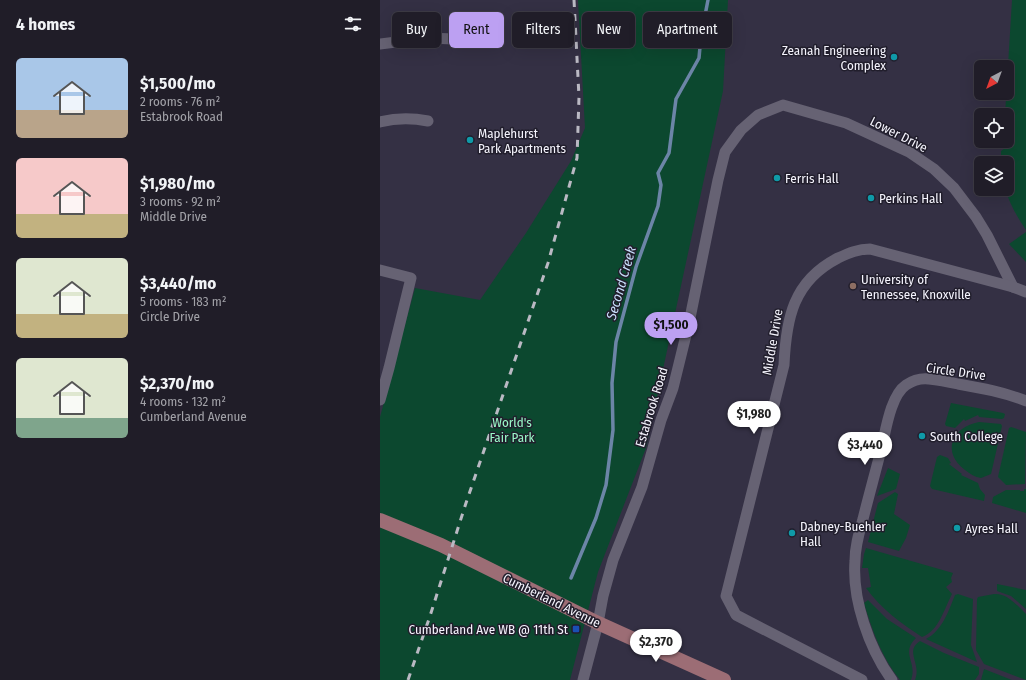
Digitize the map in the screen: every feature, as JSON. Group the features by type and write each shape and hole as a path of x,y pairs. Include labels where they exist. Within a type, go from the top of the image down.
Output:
{"main road":[{"name":"Cumberland Avenue","path":"380,520 441,545 598,623 724,680"}],"street":[{"path":"380,44 428,38 449,39"},
{"name":"Lower Drive","path":"783,106 846,123 909,152 934,169 954,188 976,217 987,235 1013,287"},
{"name":"Estabrook Road","path":"583,680 613,560 642,487 660,420 673,388 689,323 725,152 741,130 758,115 783,106"},
{"path":"380,122 416,118 428,121"},
{"name":"Middle Drive","path":"862,680 736,615 726,596 784,365 785,341 790,314 797,297 809,280 829,263 858,250 870,249 955,271 1026,292"},
{"path":"380,270 411,278 380,400"},
{"name":"Circle Drive","path":"892,680 870,642 862,617 855,578 854,562 857,543 890,413 897,394 906,384 928,379 988,389 1026,401"}],"shaded area":[{"path":"380,0 1026,0 1026,680 380,680"}],"green space":[{"name":"World's Fair Park","path":"578,0 728,0 727,12 643,12 643,48 725,48 723,91 646,448 598,572 570,680 380,680 380,417 415,288 480,300 526,233 571,161 585,128"},
{"path":"1012,0 1026,0 1026,230 1008,196 1014,196 1014,156 1001,156 1001,151 1005,148 1014,148 1014,108 1005,108 1006,100 1014,100 1014,60 1008,60"},
{"path":"1026,232 1026,262 1009,244"},
{"path":"951,403 1005,414 1004,418 1002,419 979,417 978,415 965,421 964,419 955,428 946,426 945,424"},
{"path":"979,422 1001,424 1002,426 991,474 981,478 971,474 958,463 953,456 952,448 956,435 962,429"},
{"path":"1011,427 1026,432 1025,484 1006,485 998,477 1009,428"},
{"path":"940,455 948,458 951,463 949,464 962,474 961,475 978,483 980,489 985,495 984,501 932,489 930,486 937,457"},
{"path":"888,468 900,474 896,489 877,496"},
{"path":"1024,489 1026,489 1026,513 992,503 993,497 1006,490 1024,491"},
{"path":"895,492 898,494 894,514 910,525 906,538 899,551 868,542 878,503"},
{"path":"866,548 953,573 951,578 952,582 946,587 952,594 937,625 928,634 922,637 899,621 878,603 866,588 871,587 868,568 862,568"},
{"path":"997,584 1026,590 1026,609 1011,596 997,591"},
{"path":"958,594 973,599 971,645 977,662 926,639 941,626 955,595"},
{"path":"994,594 1003,595 1015,603 1026,614 1026,680 984,664 976,650 977,599 978,597"},
{"path":"868,600 887,619 916,638 911,643 909,648 913,674 911,680 900,680 883,653 870,623 864,603"},
{"path":"920,641 944,653 979,667 979,674 975,680 915,680 917,674 913,649"},
{"path":"984,669 1012,680 981,680"}],"waterway":[{"name":"Second Creek","path":"571,578 596,518 606,485 613,430 612,383 616,342 636,267 658,206 661,185 658,173 669,153 676,99 699,58 701,36 708,0"}],"railway":[{"path":"408,680 466,503 548,263 577,158 579,97 574,0"}],"place":[{"name":"Zeanah Engineering Complex","path":"894,57"},
{"name":"Maplehurst Park Apartments","path":"470,140"},
{"name":"Ferris Hall","path":"777,178"},
{"name":"Perkins Hall","path":"871,198"},
{"name":"University of Tennessee, Knoxville","path":"853,286"},
{"name":"South College","path":"922,436"},
{"name":"Ayres Hall","path":"957,528"},
{"name":"Dabney-Buehler Hall","path":"792,533"},
{"name":"Cumberland Ave WB @ 11th St","path":"576,629"}]}
